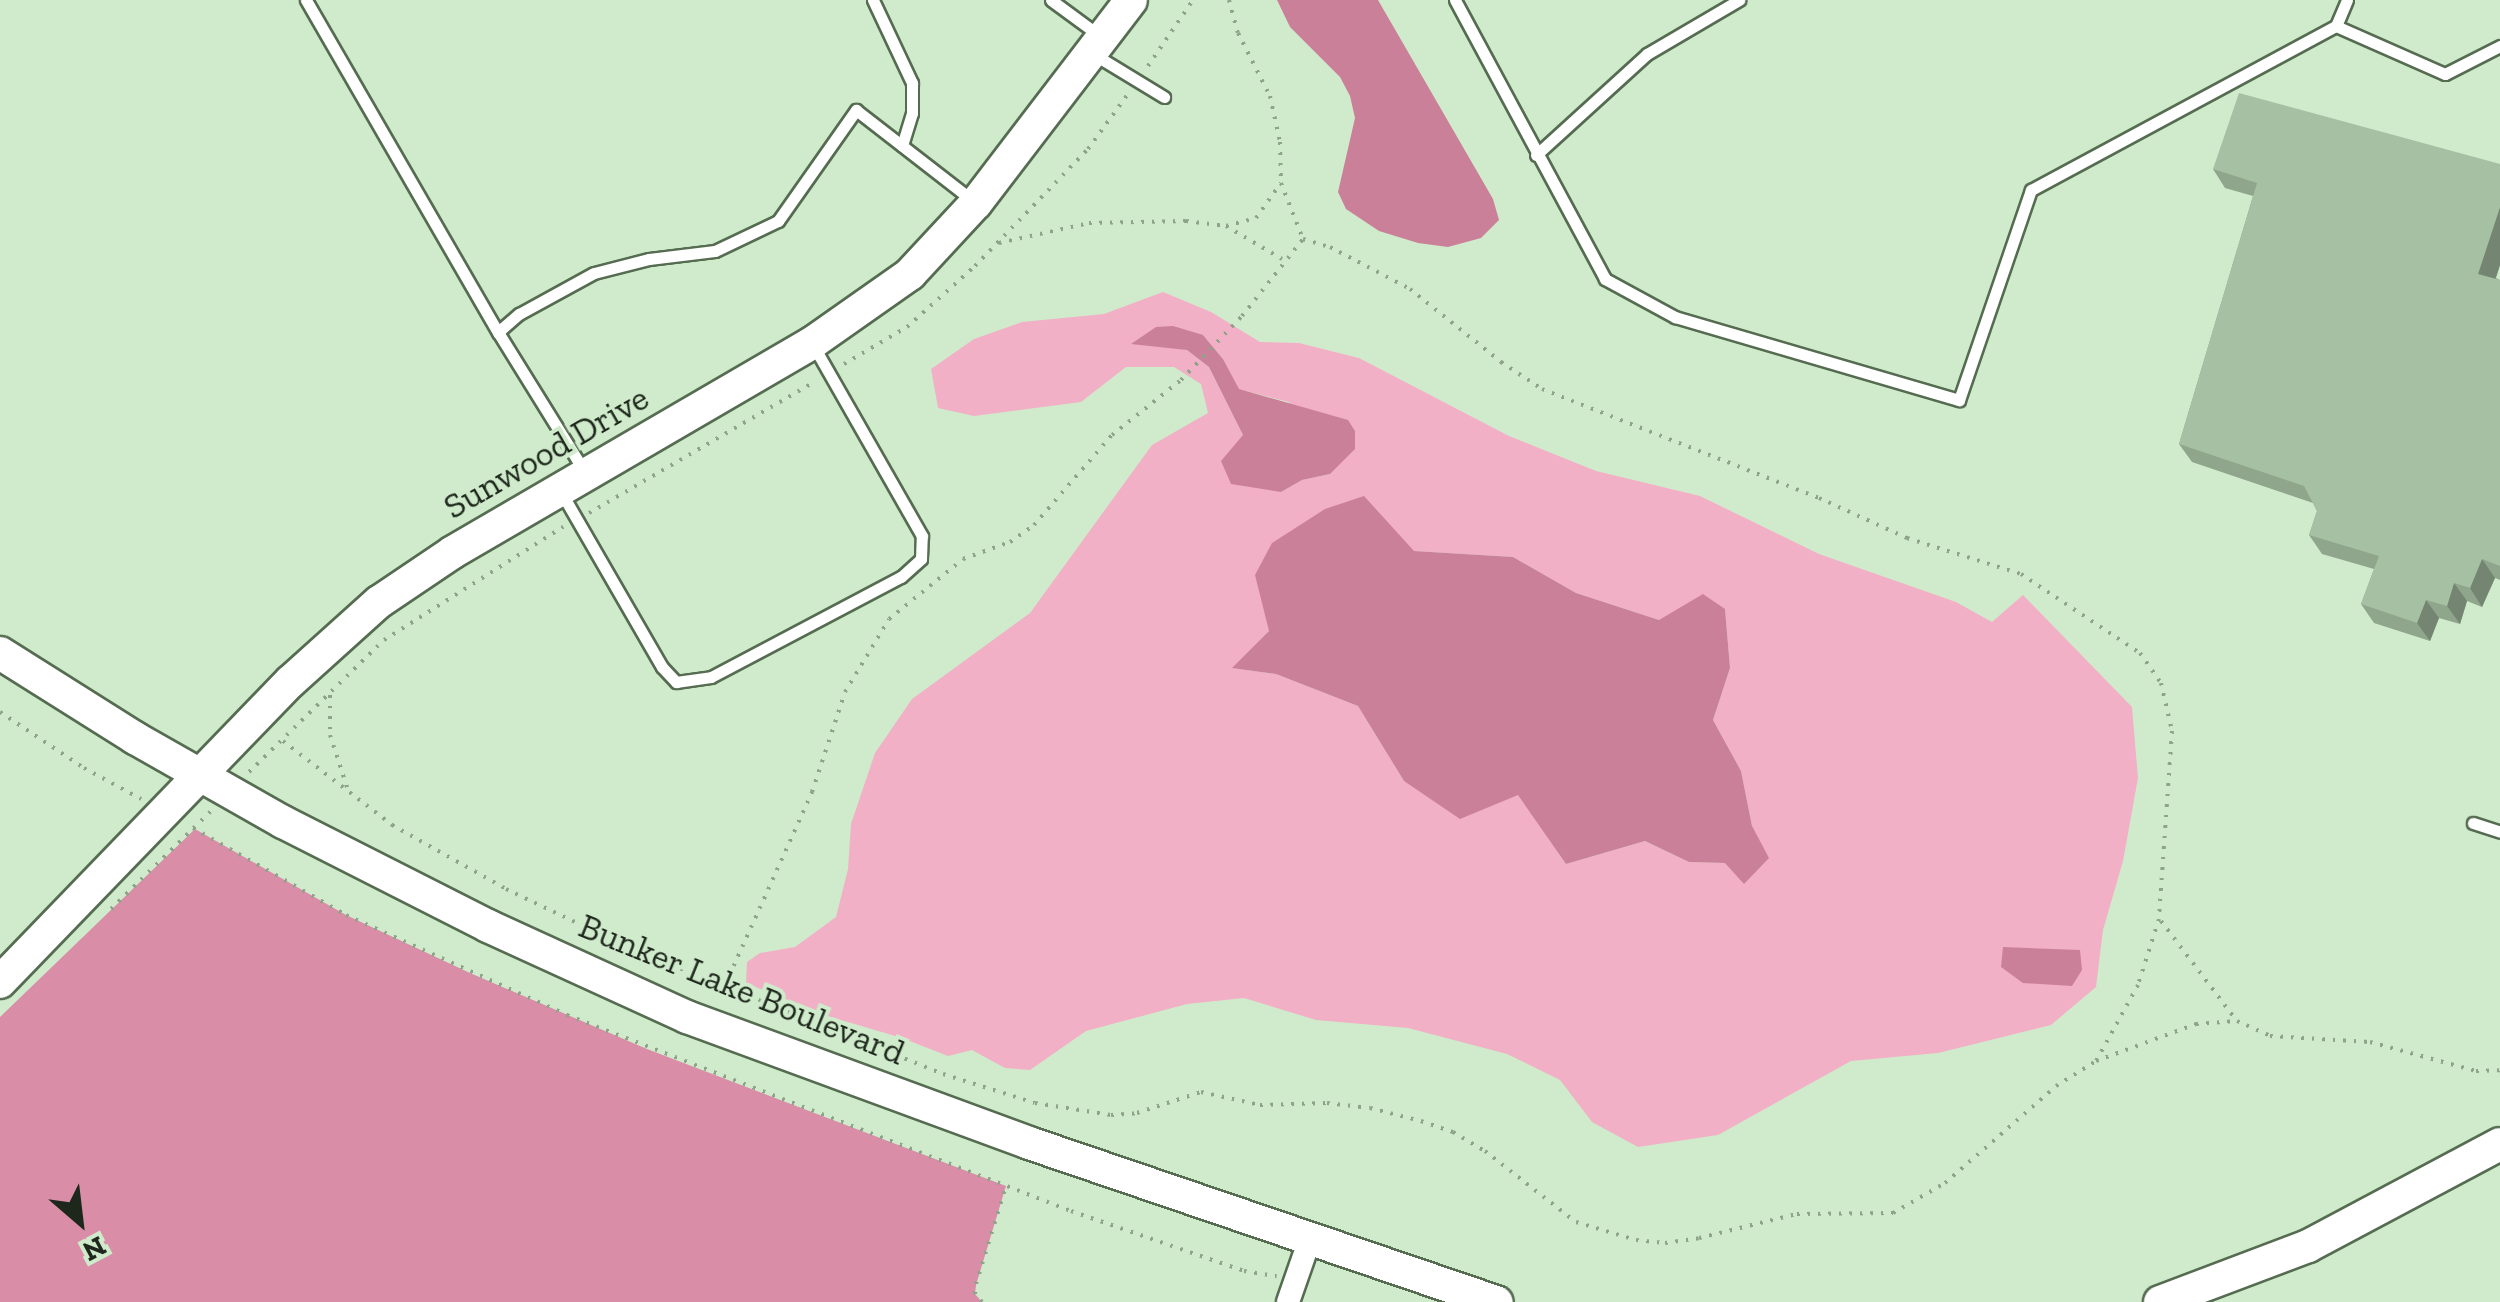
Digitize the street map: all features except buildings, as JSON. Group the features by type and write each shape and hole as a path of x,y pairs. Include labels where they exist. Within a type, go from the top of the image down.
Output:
{"main road":[{"name":"Sunwood Drive","path":"0,982 290,682 379,602 414,576 812,343 910,274 976,202 1131,0"},
{"name":"Bunker Lake Boulevard","path":"0,653 203,775 353,859 687,1018 959,1118 1497,1302"},
{"path":"2160,1302 2308,1246 2500,1144"}],"street":[{"path":"1288,1302 1310,1239"}],"lane":[{"path":"306,0 498,332 662,667 676,682 711,677 901,576 921,559 922,536 812,343"},
{"path":"873,0 912,83 912,112 902,146"},
{"path":"1051,0 1096,45 1164,97"},
{"path":"1455,0 1591,259 1623,292 1675,317 1960,400 2031,190 2336,26 2347,0"},
{"path":"1536,155 1647,54 1738,0"},
{"path":"2336,26 2446,74 2500,46"},
{"path":"498,332 519,314 594,273 649,259 715,251 778,222 808,185 856,110 976,202"},
{"path":"2473,824 2500,832"}],"path":[{"path":"1230,0 1238,33 1277,118 1281,183 1303,239"},
{"path":"999,243 1089,224 1173,220 1226,226 1256,218 1281,183"},
{"path":"1226,226 1282,260"},
{"path":"724,986 812,792 845,692 889,620 963,559 1010,542 1034,525 1112,435 1181,380 1242,316 1282,260 1303,239"},
{"path":"1303,239 1330,247 1410,289 1501,362 1542,388 1818,498 1906,538 2021,574 2050,589 2092,624 2128,643 2160,683 2172,731 2159,919 2138,985 2096,1061"},
{"path":"330,694 330,735 349,792"},
{"path":"0,712 84,768 140,798"},
{"path":"259,762 283,741 392,826 506,889 632,949 943,1074 1035,1103 1111,1115 1137,1113 1201,1092 1260,1105 1370,1108 1454,1132 1485,1151 1576,1222 1605,1234 1665,1243 1798,1214 1893,1213 1945,1184 2056,1086 2096,1061 2196,1024 2237,1020"},
{"path":"195,828 330,906 470,974 648,1049 1006,1186 1244,1271 1296,1278"},
{"path":"2159,919 2237,1020 2270,1036 2370,1042 2476,1071 2500,1070"},
{"path":"982,1302 976,1294 976,1284 1006,1186"}],"shaded area":[{"path":"1277,0 1378,0 1493,199 1499,220 1481,238 1448,247 1418,243 1379,231 1346,209 1338,192 1355,118 1350,96 1340,77 1290,27"},
{"path":"1163,292 1211,312 1260,342 1299,343 1359,358 1509,436 1596,471 1700,496 1819,554 1956,602 1992,622 2023,595 2132,707 2138,778 2123,861 2103,930 2096,987 2051,1025 1938,1053 1851,1061 1718,1135 1638,1147 1592,1122 1560,1080 1507,1054 1408,1028 1316,1020 1244,998 1187,1004 1086,1031 1030,1070 1005,1068 972,1050 948,1056 824,1015 746,983 747,962 760,953 795,947 836,917 848,869 851,824 875,753 912,699 1030,613 1152,445 1208,413 1201,384 1174,367 1126,367 1081,402 974,416 938,408 931,369 974,339 1022,322 1104,314","holes":["1203,335 1223,359 1238,389 1289,402 1330,474 1302,480 1281,492 1243,435 1209,367 1187,350 1168,346","1414,551 1513,557 1576,593 1659,620 1725,609 1730,668 1713,720 1741,771 1752,826 1725,863 1689,862 1645,841 1566,864 1518,794 1404,781 1358,706 1276,674 1233,668 1269,631"]},
{"path":"1173,326 1203,335 1223,359 1239,389 1348,420 1355,431 1355,449 1330,474 1302,480 1281,492 1231,484 1221,461 1243,435 1209,367 1187,350 1131,344 1156,327"},
{"path":"1364,496 1414,551 1513,557 1576,593 1659,620 1703,594 1725,609 1730,668 1713,720 1741,771 1752,826 1769,858 1744,884 1725,863 1689,862 1645,841 1566,864 1518,795 1460,819 1404,781 1358,706 1276,674 1232,668 1269,631 1255,575 1272,543 1325,509"},
{"path":"195,829 346,915 470,973 647,1049 1006,1186 976,1285 975,1294 982,1302 0,1302 0,1017"},
{"path":"2003,947 2080,950 2082,970 2072,986 2023,983 2001,967"}]}
